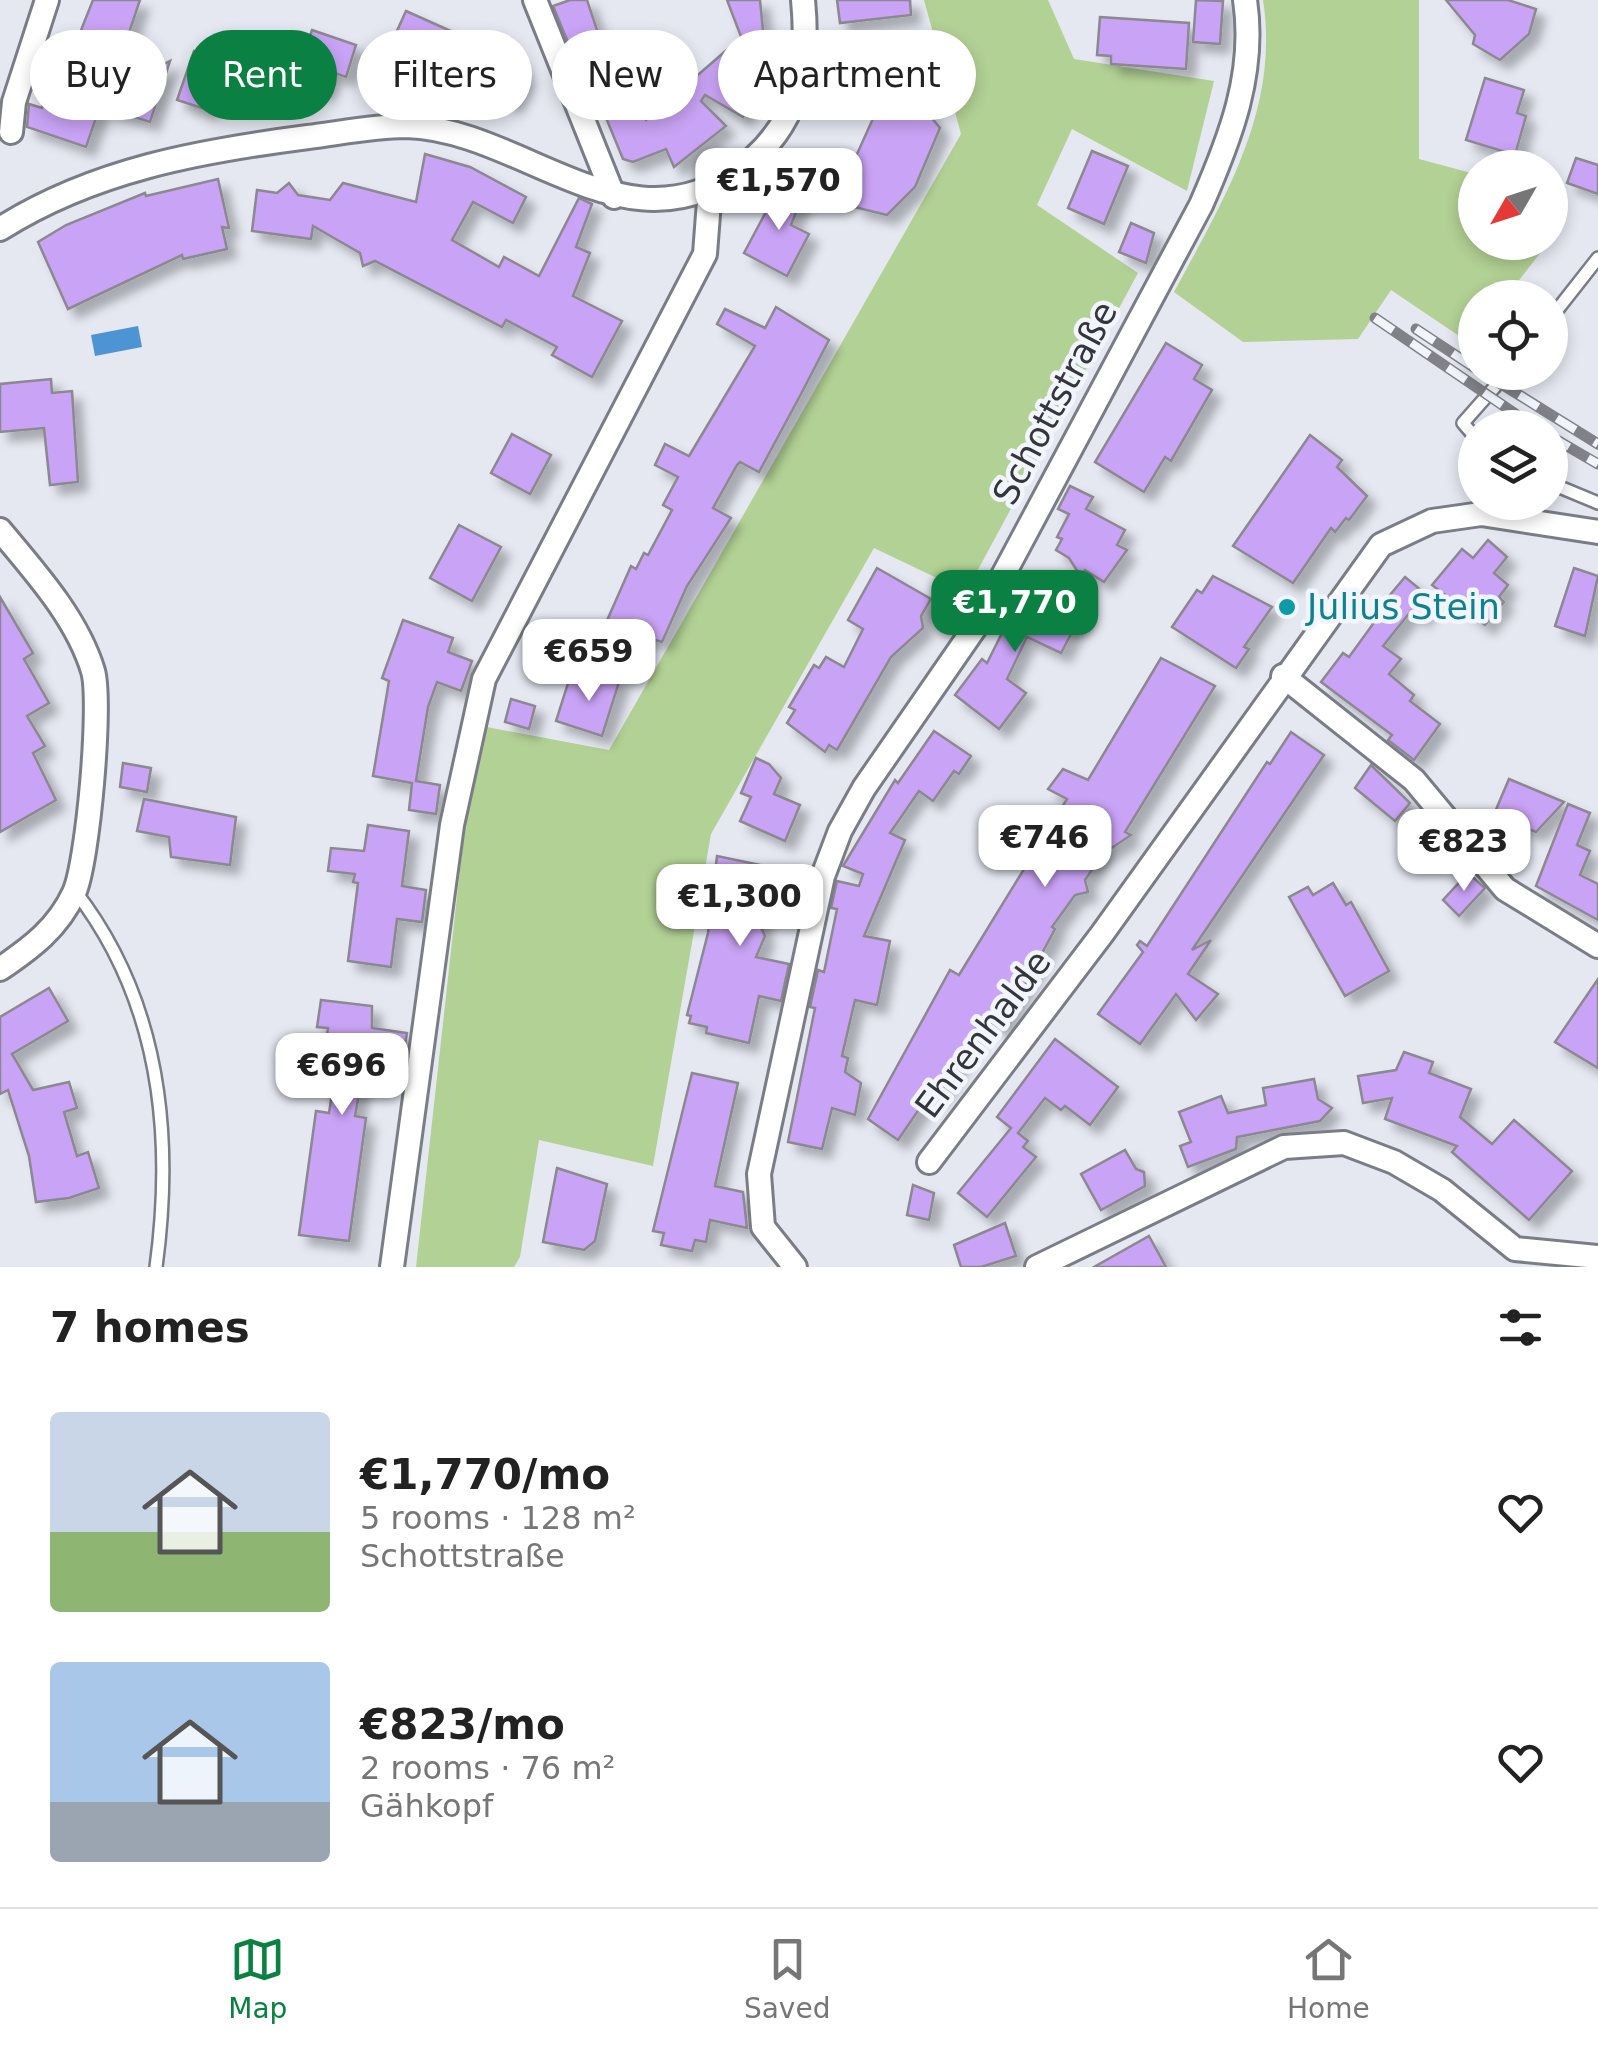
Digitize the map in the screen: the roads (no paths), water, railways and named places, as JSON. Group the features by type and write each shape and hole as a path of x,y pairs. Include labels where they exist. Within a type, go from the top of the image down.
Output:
{"street":[{"path":"11,132 14,102 47,0"},
{"path":"535,0 614,196"},
{"path":"0,228 48,198 148,165 232,147 407,126 460,136 614,196 670,197 710,188 762,151 788,115 808,48 804,0"},
{"name":"Schottstraße","path":"794,1267 763,1227 759,1174 823,876 840,831 882,757 976,626 1201,205 1232,135 1248,48 1245,0"},
{"path":"392,1267 452,824 484,679 705,254 710,188"},
{"name":"Ehrenhalde","path":"929,1162 1102,934 1283,676 1381,545 1432,521 1481,514 1598,532"},
{"path":"0,530 73,627 94,672 98,724 75,891 44,938 0,969"},
{"path":"1283,676 1414,780 1505,889 1598,946"},
{"path":"1037,1267 1284,1147 1344,1143 1394,1162 1442,1190 1515,1249 1576,1258 1598,1257"}],"lane":[{"path":"1568,296 1598,258"},
{"path":"1475,410 1492,390"},
{"path":"1568,490 1598,502"},
{"path":"75,891 101,924 139,1000 150,1037 162,1155 162,1220 156,1267"}],"water":[{"path":"138,326 142,347 95,356 91,335"}],"railway":[{"path":"1375,318 1510,410"},
{"path":"1416,329 1458,357"},
{"path":"1511,390 1598,444"},
{"path":"1568,446 1598,464"}],"place":[{"name":"Julius Stein","path":"1287,607"}]}
